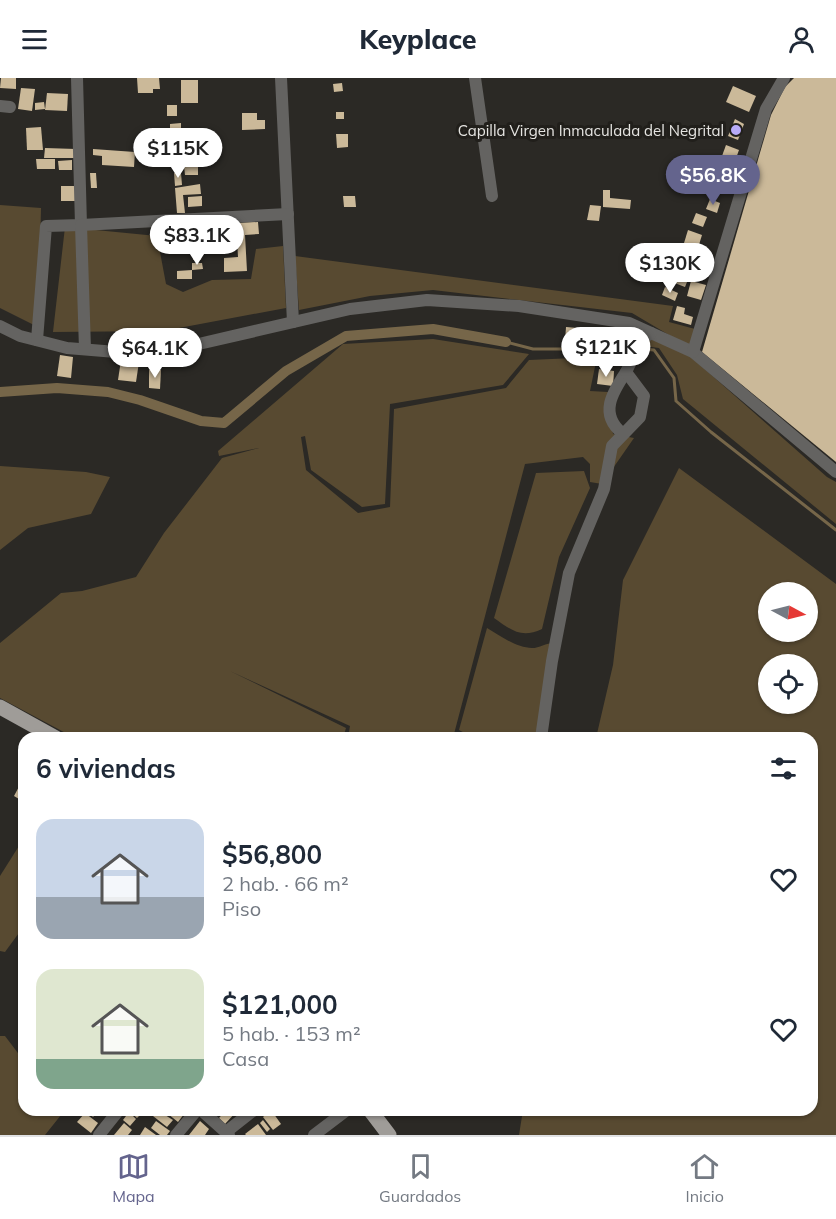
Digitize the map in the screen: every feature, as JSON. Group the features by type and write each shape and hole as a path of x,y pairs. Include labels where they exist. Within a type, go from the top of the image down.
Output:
{"main road":[{"path":"0,707 45,732"},
{"path":"375,1116 389,1135"}],"street":[{"path":"77,78 85,350"},
{"path":"281,78 293,322"},
{"path":"475,78 492,196"},
{"path":"693,352 766,109 784,78"},
{"path":"37,340 46,226 288,214"},
{"path":"0,326 37,340 85,350 116,352 190,346 350,309 427,300 519,306 629,323 693,352 836,472"},
{"path":"622,433 614,427 608,408 609,399 626,372 642,339 651,333"},
{"path":"542,732 552,661 569,573 601,499 612,446 622,433 640,417 644,396 626,372"},
{"path":"99,1135 114,1116"},
{"path":"176,1135 193,1116"},
{"path":"206,1116 228,1134 248,1116"},
{"path":"314,1135 339,1116"}],"shaded area":[{"path":"0,205 41,208 38,327 0,308"},
{"path":"65,227 157,236 166,284 183,292 212,280 251,279 256,249 283,246 286,308 163,331 53,332"},
{"path":"295,256 673,306 669,322 695,329 691,348 632,313 433,290 370,296 299,310"},
{"path":"653,335 691,357 827,477 836,482 836,524 683,399 677,375 659,348 644,346"},
{"path":"433,339 529,354 503,385 390,404 385,504 362,507 311,470 305,436 301,437 306,470 358,513 390,507 394,409 506,388 529,360 597,357 590,391 608,392 613,434 634,438 602,484 590,482 590,464 583,457 525,464 455,732 349,732 350,726 230,671 346,728 345,732 64,732 0,698 0,643 61,593 82,591 136,577 164,533 222,458 259,448 219,456 218,451 343,344"},
{"path":"0,466 86,472 110,477 91,514 28,528 0,550"},
{"path":"679,468 836,584 836,1135 519,1135 522,1116 818,1116 818,732 597,732 613,665 623,580"},
{"path":"584,471 590,488 559,557 542,629 528,633 516,632 494,618 536,473"},
{"path":"487,628 520,646 535,648 556,643 539,732 463,732 459,730"},
{"path":"18,848 18,934 5,952 0,951 0,876"},
{"path":"0,1036 5,1036 18,1053 18,1116 60,1116 45,1135 0,1135"}],"building":[{"path":"1,78 16,78 16,89 0,88"},
{"path":"137,78 159,78 160,89 153,89 153,93 138,93"},
{"path":"794,78 836,78 836,462 702,352 771,115 785,87"},
{"path":"181,80 198,80 198,103 181,103"},
{"path":"342,83 343,91 334,92 333,84"},
{"path":"733,86 756,96 749,112 726,102"},
{"path":"21,88 35,89 32,111 18,109"},
{"path":"47,93 68,94 67,111 45,110"},
{"path":"44,102 45,109 35,110 35,103"},
{"path":"167,105 177,105 177,116 167,116"},
{"path":"336,112 344,112 344,119 336,119"},
{"path":"242,113 257,113 257,120 265,120 265,129 242,130"},
{"name":"Capilla Virgen Inmaculada del Negrital","path":"735,119 744,124 738,140 728,136"},
{"path":"181,123 181,131 170,132 170,124"},
{"path":"41,127 43,150 27,150 26,128"},
{"path":"179,133 180,145 171,146 170,134"},
{"path":"336,134 348,134 348,147 337,148"},
{"path":"726,145 739,150 735,161 722,156"},
{"path":"45,148 76,149 76,158 44,158"},
{"path":"93,149 135,152 134,167 102,165 102,156 93,155"},
{"path":"172,158 181,159 183,170 175,170"},
{"path":"36,159 55,159 55,169 37,169"},
{"path":"72,160 72,170 59,170 58,161"},
{"path":"723,160 733,169 728,180 716,175"},
{"path":"198,165 198,175 185,175 184,166"},
{"path":"90,173 96,173 97,188 91,188"},
{"path":"174,173 181,173 182,185 175,186"},
{"path":"200,184 201,194 183,195 185,213 177,213 175,188"},
{"path":"61,186 76,186 76,201 61,201"},
{"path":"603,190 610,190 610,198 631,200 630,209 603,207"},
{"path":"202,196 202,206 188,207 188,197"},
{"path":"343,196 355,196 356,207 344,207"},
{"path":"710,199 720,203 717,213 706,209"},
{"path":"590,205 601,206 599,221 587,220"},
{"path":"696,213 707,217 703,227 692,223"},
{"path":"258,222 259,234 245,235 247,271 224,272 224,258 238,257 236,223"},
{"path":"688,230 702,235 698,248 684,243"},
{"path":"167,234 173,235 172,241 166,240"},
{"path":"195,239 211,240 210,245 194,245"},
{"path":"681,245 692,250 688,260 677,256"},
{"path":"194,249 202,250 201,260 193,260"},
{"path":"192,263 202,263 203,269 192,270"},
{"path":"192,270 192,279 177,279 177,271"},
{"path":"675,272 689,277 685,287 672,282"},
{"path":"691,281 706,285 701,300 687,296"},
{"path":"665,287 678,293 675,301 662,295"},
{"path":"677,306 685,308 684,314 693,317 691,325 673,320"},
{"path":"566,327 578,328 577,342 565,341"},
{"path":"590,328 604,330 601,345 588,343"},
{"path":"60,355 73,357 71,378 57,376"},
{"path":"121,360 139,362 136,382 118,380"},
{"path":"599,369 614,371 613,386 597,384"},
{"path":"149,370 161,370 160,389 149,388"},
{"path":"82,1116 89,1116 98,1123 91,1133 77,1122"},
{"path":"126,1116 133,1116 136,1119 130,1126 123,1120"},
{"path":"153,1116 167,1116 173,1120 167,1127"},
{"path":"170,1116 182,1116 178,1122"},
{"path":"221,1116 232,1116 225,1124 219,1118"},
{"path":"275,1116 281,1124 273,1130 263,1117"},
{"path":"263,1120 270,1129 267,1132 260,1123"},
{"path":"156,1121 170,1131 167,1135 160,1135 151,1128"},
{"path":"200,1121 209,1129 205,1135 189,1135"},
{"path":"124,1123 132,1130 128,1135 114,1135"},
{"path":"258,1124 266,1135 245,1134"},
{"path":"145,1127 156,1135 140,1135"}],"waterway":[{"path":"0,392 57,388 108,392 140,400 201,421 224,423 286,371 346,336 433,329 506,342"},
{"path":"506,342 533,349 632,349"},
{"path":"642,349 654,350 674,378 676,401 711,432 836,530"}],"place":[{"name":"Capilla Virgen Inmaculada del Negrital","path":"736,130"}]}
